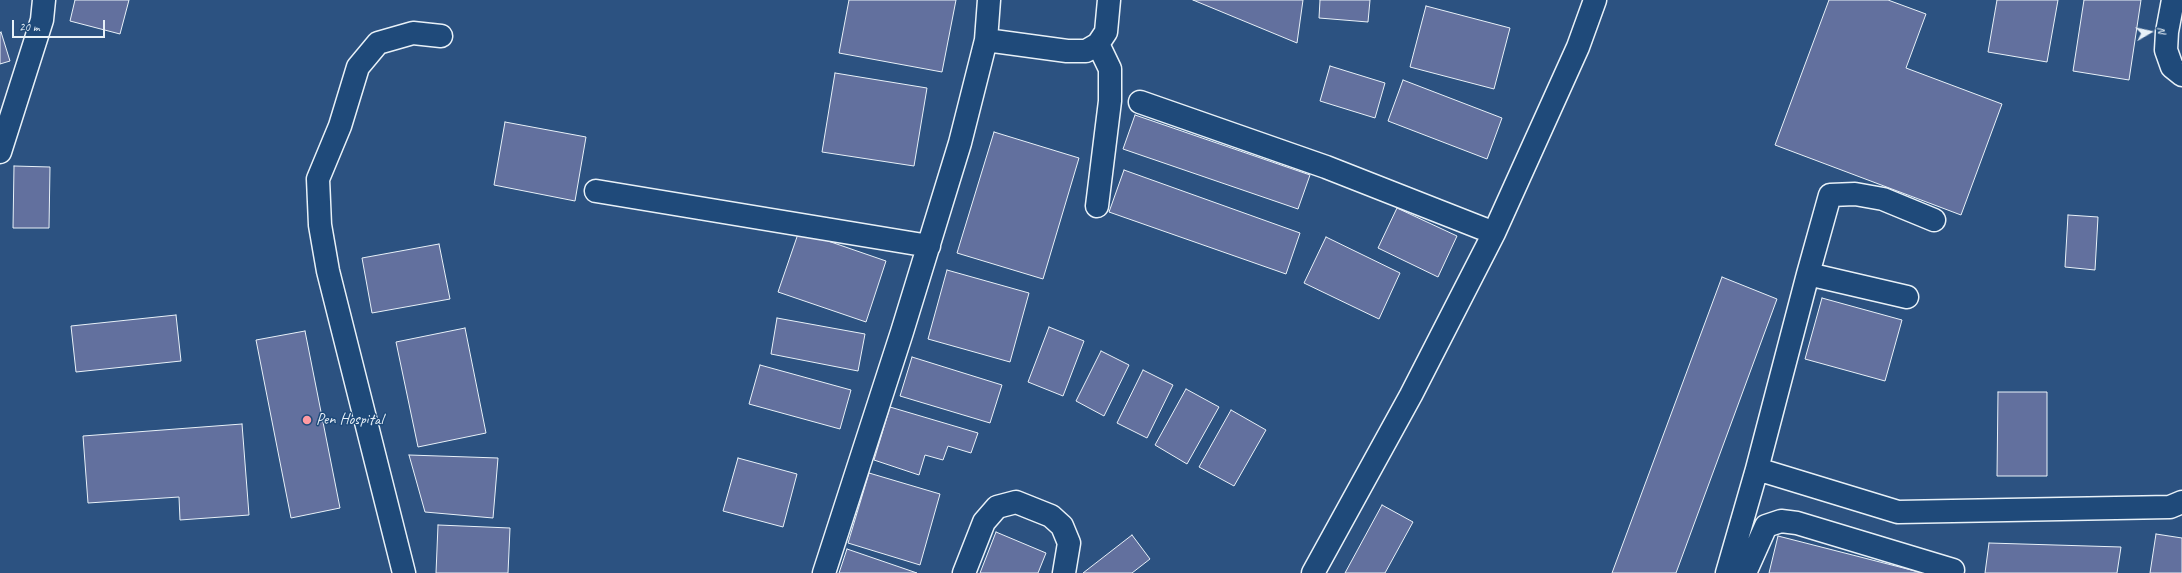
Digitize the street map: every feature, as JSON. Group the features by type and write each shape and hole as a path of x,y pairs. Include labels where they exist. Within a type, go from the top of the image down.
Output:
{"street":[{"path":"0,152 42,20 44,0"},
{"path":"824,573 929,246 960,143 986,40 989,0"},
{"path":"986,40 1066,51 1086,50 1098,44 1106,32 1109,0"},
{"path":"1313,573 1411,395 1494,233 1578,46 1595,0"},
{"path":"2173,0 2167,32 2166,50 2172,68 2182,75"},
{"path":"404,573 328,271 320,225 318,179 340,126 358,67 378,43 413,33 441,36"},
{"path":"1097,206 1110,101 1110,69 1098,44"},
{"path":"1140,102 1326,167 1494,233"},
{"path":"596,191 929,246"},
{"path":"1727,573 1757,468 1830,196 1855,194 1883,199 1934,220"},
{"path":"1808,274 1907,297"},
{"path":"1757,468 1898,512 2170,507 2182,502"},
{"path":"964,573 984,522 997,508 1016,502 1051,516 1062,526 1069,543 1064,573"},
{"path":"1745,573 1766,526 1781,521 1797,523 1953,570"}],"building":[{"path":"75,0 129,0 120,34 70,21"},
{"path":"849,0 956,0 942,72 839,53"},
{"path":"1193,0 1303,0 1297,43"},
{"path":"1320,0 1370,0 1368,22 1319,18"},
{"path":"1829,0 1888,0 1926,14 1906,68 2002,104 1961,215 1775,145"},
{"path":"1997,0 2058,0 2047,62 1988,52"},
{"path":"2084,0 2141,0 2129,80 2073,71"},
{"path":"1426,6 1510,28 1494,89 1410,67"},
{"path":"1,32 10,61 0,64 0,33"},
{"path":"1330,66 1385,83 1375,118 1320,101"},
{"path":"835,73 927,88 914,166 822,152"},
{"path":"1403,80 1502,118 1487,159 1388,121"},
{"path":"1135,115 1310,175 1298,209 1123,149"},
{"path":"505,122 586,137 575,201 494,185"},
{"path":"994,132 1079,158 1043,279 957,253"},
{"path":"14,166 50,167 49,228 13,228"},
{"path":"1124,170 1300,233 1286,274 1109,212"},
{"path":"1397,208 1457,236 1438,277 1378,248"},
{"path":"2068,215 2098,217 2095,270 2065,267"},
{"path":"799,231 886,261 866,322 778,292"},
{"path":"1326,237 1400,273 1379,319 1304,283"},
{"path":"439,244 450,299 372,313 362,258"},
{"path":"947,270 1029,293 1010,362 928,339"},
{"path":"1722,277 1777,299 1676,573 1612,573"},
{"path":"1822,298 1902,320 1885,381 1805,359"},
{"path":"176,315 181,361 76,372 71,326"},
{"path":"777,318 865,334 858,371 771,354"},
{"path":"1049,327 1084,341 1063,396 1028,382"},
{"path":"465,328 486,433 418,447 396,342"},
{"path":"305,331 340,508 291,518 256,340"},
{"path":"1101,351 1129,365 1104,416 1076,401"},
{"path":"912,357 1002,385 990,423 900,396"},
{"path":"760,365 851,390 840,429 749,404"},
{"path":"1143,370 1173,385 1147,438 1117,423"},
{"path":"1186,389 1219,407 1187,464 1155,445"},
{"path":"1998,392 2047,392 2047,476 1997,476"},
{"path":"890,407 978,433 971,453 948,446 943,460 925,455 919,475 874,460"},
{"path":"1231,410 1266,430 1234,486 1199,467"},
{"path":"242,424 249,515 180,520 179,497 88,503 83,436"},
{"path":"409,455 498,458 493,518 425,512"},
{"path":"738,458 797,474 783,527 723,511"},
{"path":"869,473 940,494 920,565 848,543"},
{"path":"1382,505 1413,522 1385,573 1345,573"},
{"path":"438,525 510,528 508,573 436,573"},
{"path":"996,532 1046,553 1038,573 980,573"},
{"path":"2156,534 2182,538 2182,573 2150,573"},
{"path":"1132,535 1150,559 1132,573 1083,573"},
{"path":"1778,536 1923,573 1769,573"},
{"path":"1989,543 2121,547 2117,573 1985,573"},
{"path":"847,549 917,573 839,573"}],"place":[{"name":"Pen Hospital","path":"307,420"}]}
